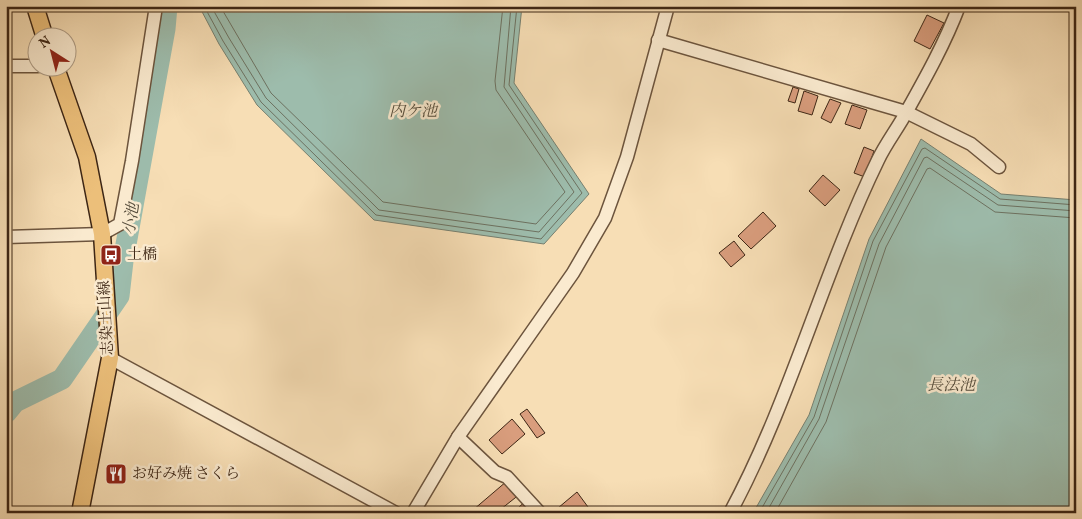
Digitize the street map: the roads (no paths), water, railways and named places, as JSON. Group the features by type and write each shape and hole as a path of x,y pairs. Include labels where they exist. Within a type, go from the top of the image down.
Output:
{"main road":[{"path":"35,6 43,28"},
{"name":"志染土山線","path":"59,78 87,157 102,234 110,358 80,513"}],"street":[{"path":"6,237 102,234 120,224 132,161 156,6"},
{"path":"413,513 458,437 573,273 604,218 627,157 668,6"},
{"path":"730,513 748,479 789,383 832,268 878,160 948,35 959,6"},
{"path":"658,40 906,112 971,144 999,167"},
{"path":"6,66 28,66"},
{"path":"110,358 396,513"},
{"path":"458,437 494,472 507,477 540,513"}],"water":[{"name":"内ケ池","path":"199,6 522,6 514,83 589,194 544,244 374,220 257,105 219,44"},
{"name":"長法池","path":"921,139 1001,194 1076,200 1076,513 753,513 809,415 869,239"}],"waterway":[{"name":"小池","path":"6,413 15,402 62,379 119,296 123,261 165,29 167,6"}],"place":[{"name":"土橋","path":"111,255"},
{"name":"お好み焼 さくら","path":"116,474"}]}
